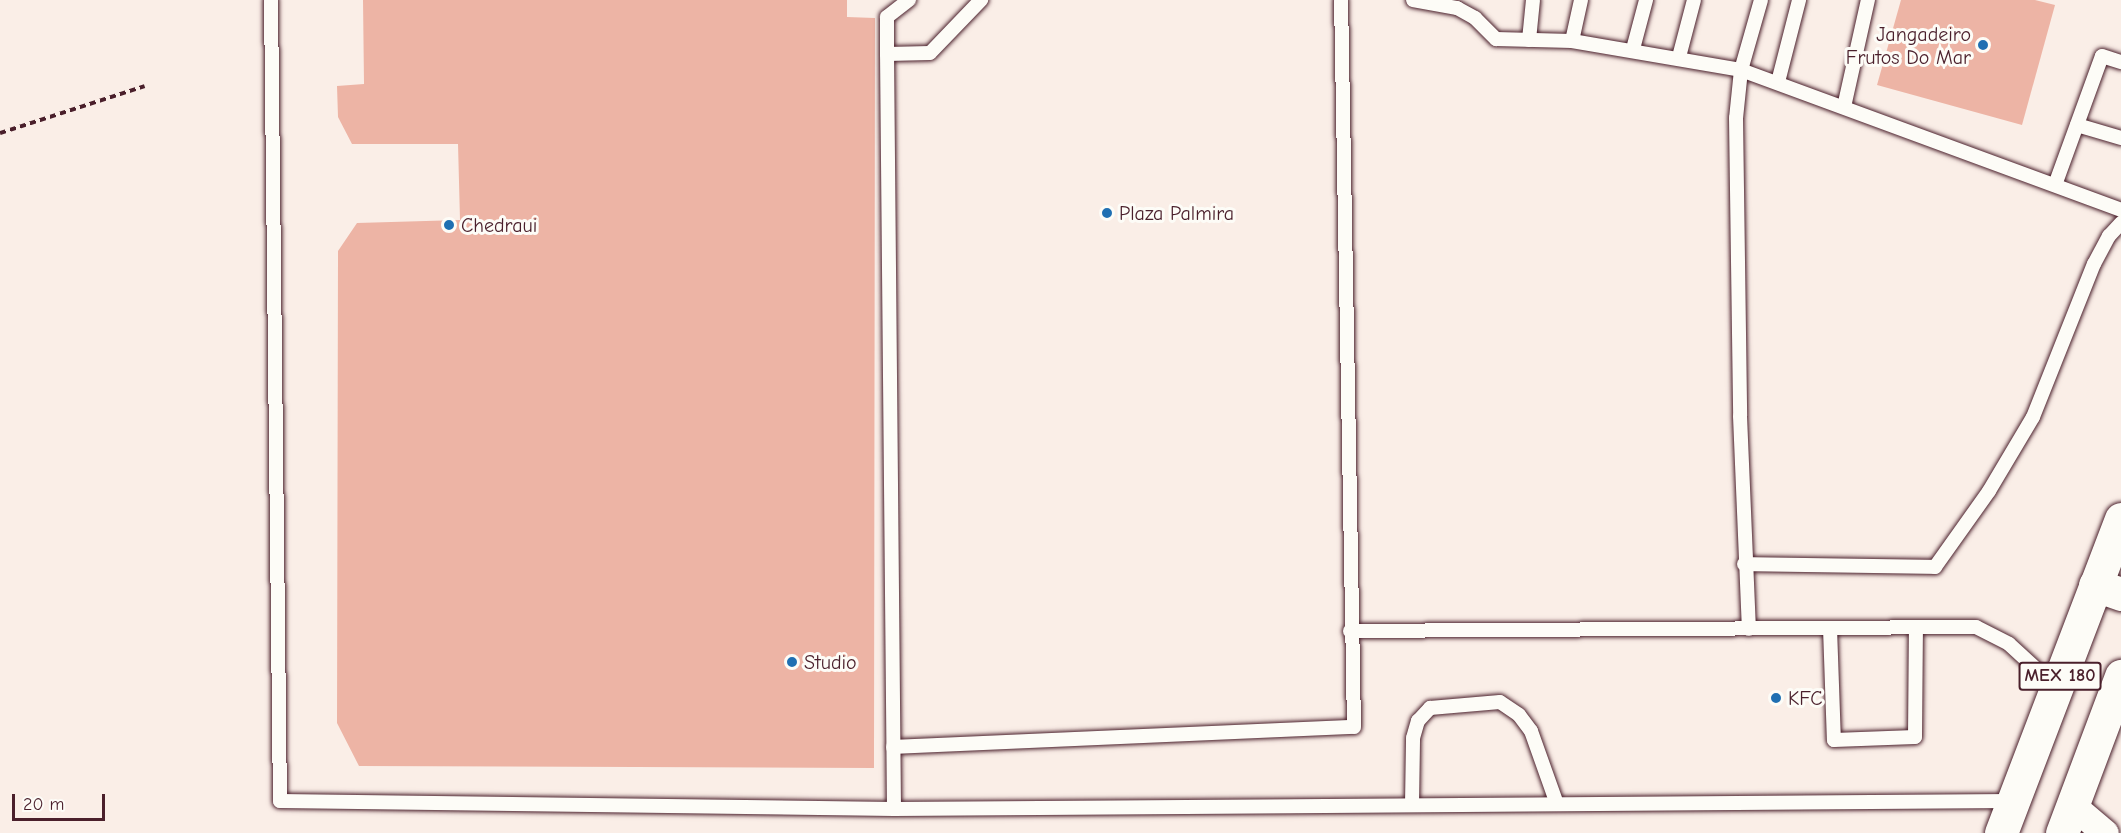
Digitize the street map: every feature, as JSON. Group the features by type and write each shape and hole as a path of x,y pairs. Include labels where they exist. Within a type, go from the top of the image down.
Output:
{"main road":[{"name":"MEX 180","path":"2001,833 2056,687 2108,590 2121,519"},
{"name":"MEX 180","path":"2067,819 2121,676"}],"street":[{"path":"2067,819 2105,833"}],"lane":[{"path":"271,0 280,801 894,809 2013,801"},
{"path":"894,809 886,54 888,17 909,0"},
{"path":"886,54 930,53 981,0"},
{"path":"893,747 1354,727 1350,631 1341,0"},
{"path":"1413,0 1457,8 1475,18 1496,39 1572,41 1633,49 1741,70 2121,210"},
{"path":"1529,40 1533,0"},
{"path":"1572,41 1581,0"},
{"path":"1633,49 1646,0"},
{"path":"1679,57 1694,0"},
{"path":"1749,628 1744,564 1736,118 1741,70 1761,0"},
{"path":"1778,82 1799,0"},
{"path":"1844,107 1868,0"},
{"path":"2055,185 2102,56 2121,62"},
{"path":"2077,124 2121,138"},
{"path":"1744,564 1935,567 1989,491 2033,417 2094,264 2109,236 2121,224"},
{"path":"1830,628 1834,740 1915,737 1916,627"},
{"path":"1350,631 1976,627 1995,634 2056,687"},
{"path":"1412,805 1413,738 1418,721 1430,708 1500,702 1519,715 1531,731 1557,804"}],"path":[{"path":"0,133 146,86"}],"building":[{"path":"363,0 847,0 847,17 875,18 874,768 359,766 337,723 338,251 357,223 460,220 458,144 352,144 338,117 337,86 364,84"},
{"path":"1901,0 2035,0 2055,5 2022,125 1877,85"}],"place":[{"name":"Jangadeiro Frutos Do Mar","path":"1983,45"},
{"name":"Plaza Palmira","path":"1107,213"},
{"name":"Chedraui","path":"449,225"},
{"name":"Studio","path":"792,662"},
{"name":"KFC","path":"1776,698"}]}
